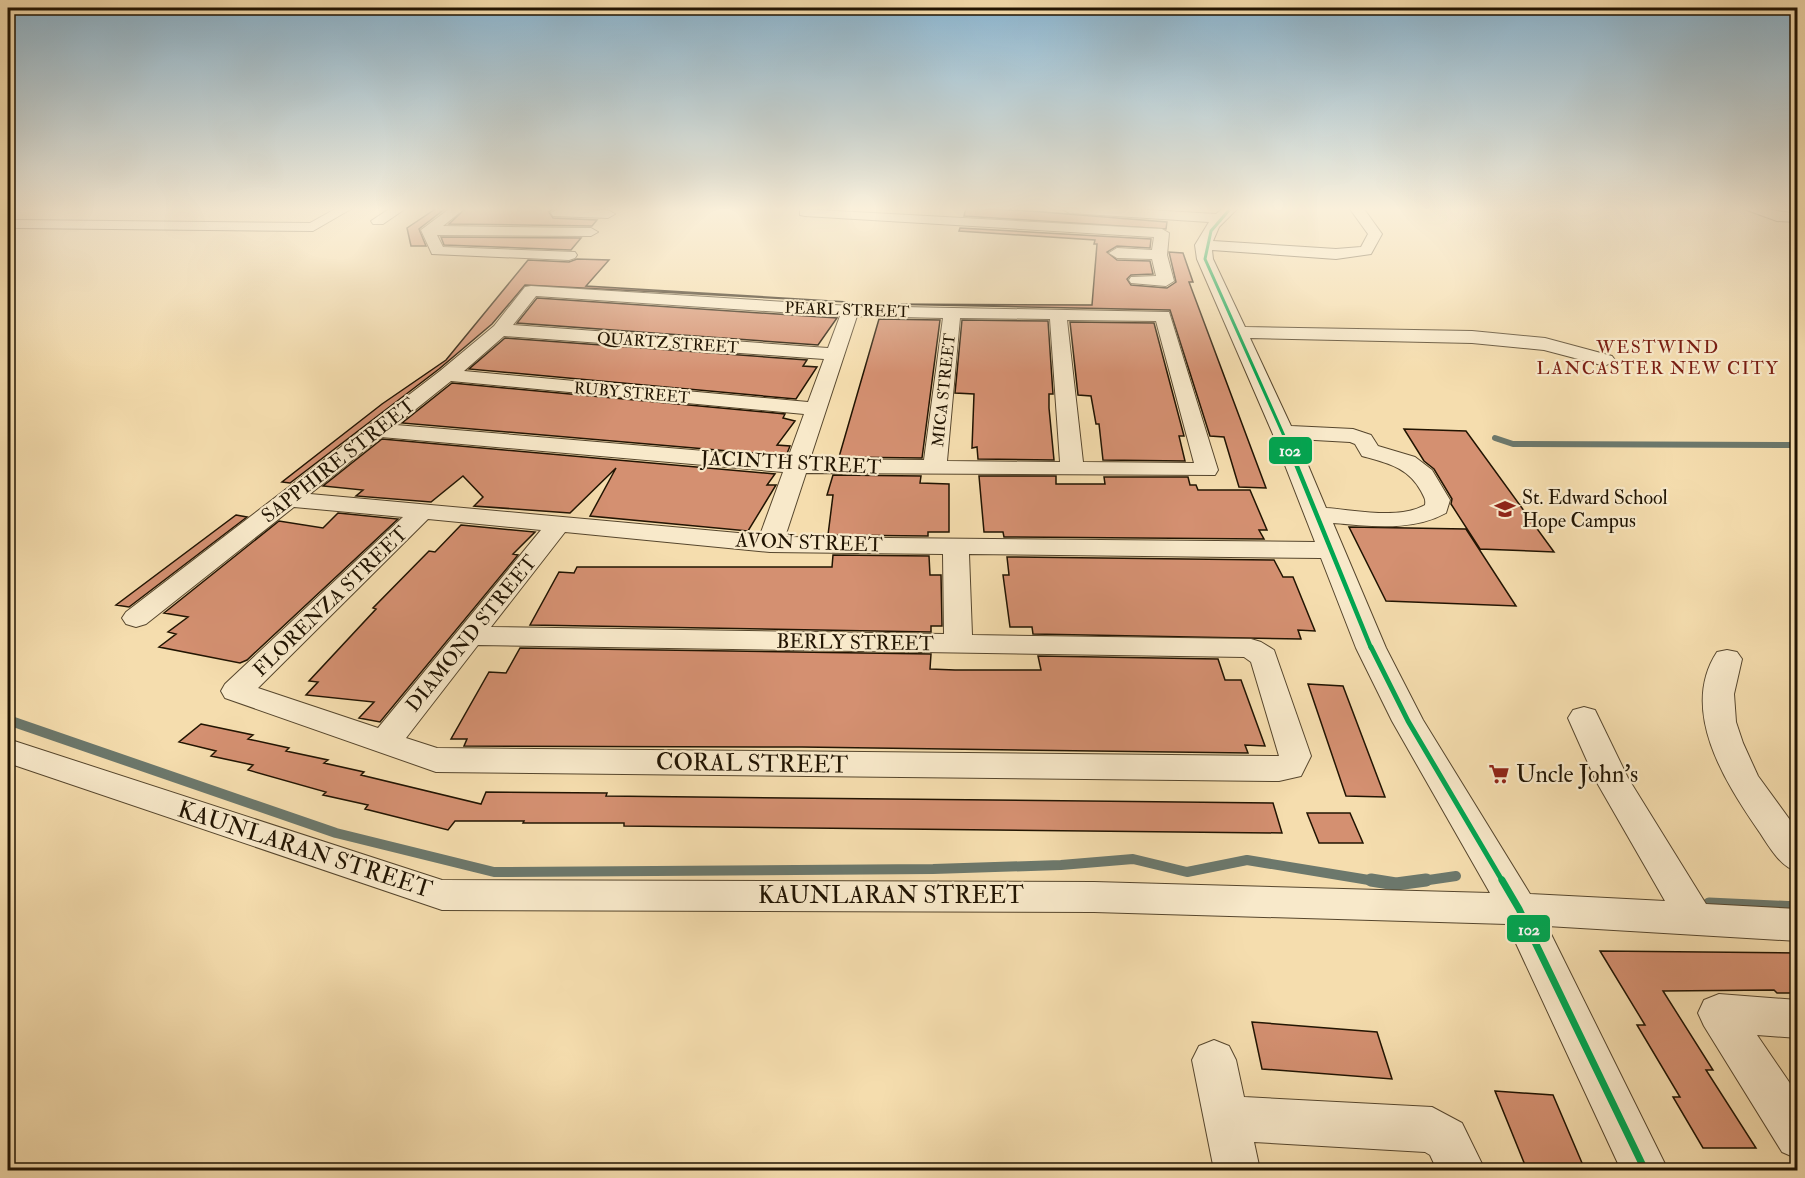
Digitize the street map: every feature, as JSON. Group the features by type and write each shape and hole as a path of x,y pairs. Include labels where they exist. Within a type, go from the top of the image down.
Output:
{"street":[{"path":"555,268 559,264"},
{"path":"1137,280 1166,281 1161,264"},
{"path":"1208,264 1283,432 1371,648 1408,721 1519,909 1645,1170"},
{"name":"PEARL STREET","path":"531,291 850,311 1163,316 1207,470"},
{"name":"SAPPHIRE STREET","path":"136,618 447,375 500,330 531,291"},
{"path":"770,544 850,311"},
{"name":"MICA STREET","path":"935,467 952,313"},
{"path":"1058,315 1072,469"},
{"name":"QUARTZ STREET","path":"500,330 835,354"},
{"path":"1238,332 1472,337 1545,344 1605,360"},
{"name":"RUBY STREET","path":"447,375 817,409"},
{"name":"JACINTH STREET","path":"377,430 797,466 1207,470"},
{"path":"1283,432 1353,436 1363,440 1370,451 1407,462 1424,475 1438,500 1437,508 1431,513 1412,519 1316,515"},
{"name":"AVON STREET","path":"289,499 770,544 1331,550"},
{"name":"FLORENZA STREET","path":"236,691 423,511"},
{"name":"DIAMOND STREET","path":"384,743 559,524"},
{"path":"956,546 958,644"},
{"name":"BERLY STREET","path":"469,636 1251,648 1264,657 1295,756 1289,768 1279,769"},
{"path":"1726,659 1718,697 1722,733 1747,788 1797,858"},
{"name":"CORAL STREET","path":"236,691 436,760 1279,769"},
{"path":"1584,718 1613,781 1695,919"},
{"name":"KAUNLARAN STREET","path":"8,751 442,895 953,895 1519,909 1797,925"},
{"path":"1797,1019 1719,1013 1797,1136"},
{"path":"1214,1060 1237,1170"},
{"path":"1226,1118 1432,1130 1446,1139 1462,1170"}],"building":[{"path":"525,264 605,264 586,286 848,302 525,285 492,324 439,369 290,483 282,482 382,404 446,360"},
{"path":"1095,264 1151,264 1153,274 1131,275 1127,279 1131,285 1167,288 1176,282 1172,264 1187,264 1193,282 1189,282 1266,488 1239,487 1224,437 1210,436 1170,310 884,304 1092,305"},
{"path":"537,298 837,318 818,345 517,323"},
{"path":"879,319 940,320 922,458 839,457"},
{"path":"962,320 1048,321 1053,394 1049,394 1049,408 1054,460 978,459 977,447 972,448 974,394 955,393"},
{"path":"1070,322 1154,323 1184,436 1179,436 1185,461 1103,460 1099,424 1096,424 1091,396 1078,395"},
{"path":"505,338 807,360 803,366 817,367 796,399 469,369"},
{"path":"452,383 785,414 783,418 795,421 777,445 790,446 786,456 402,423"},
{"path":"1404,429 1466,431 1554,552 1480,549 1451,504 1452,499 1434,469 1424,461"},
{"path":"382,439 775,474 767,485 776,485 748,531 590,516 616,468 570,513 474,506 483,497 463,476 431,502 356,496 363,490 323,486"},
{"path":"833,475 921,476 920,483 949,484 949,532 928,532 928,536 828,535 833,495 827,495"},
{"path":"979,476 1056,476 1056,484 1105,484 1104,477 1188,477 1190,485 1196,485 1198,490 1250,490 1267,530 1259,530 1264,539 1004,537 1003,532 984,532"},
{"path":"338,513 398,519 247,660 240,663 159,647 176,634 168,632 188,617 164,613 279,521 323,528"},
{"path":"236,515 247,517 129,607 116,605"},
{"path":"461,525 535,532 513,554 518,555 380,722 359,718 374,702 306,695 318,682 309,681 376,609 373,608 429,551 435,552"},
{"path":"1349,527 1466,529 1516,606 1386,601"},
{"path":"833,555 929,556 930,575 941,575 942,626 931,626 931,632 530,625 559,572 574,573 577,567 832,567"},
{"path":"1007,557 1274,560 1283,577 1293,577 1315,631 1298,630 1301,639 1033,634 1032,627 1010,627 1003,575 1009,575"},
{"path":"520,648 931,654 930,669 955,670 1041,670 1038,656 1218,659 1225,680 1241,680 1265,746 1245,745 1248,753 802,747 464,746 467,739 451,739 489,672 506,673"},
{"path":"1308,684 1343,686 1385,797 1346,796"},
{"path":"201,724 253,735 248,739 289,748 286,751 328,760 324,763 364,772 361,775 481,804 486,792 607,793 606,796 1273,803 1282,833 624,826 624,823 523,823 524,821 455,821 448,830 365,809 368,805 323,795 326,792 248,770 253,765 211,756 216,751 179,742"},
{"path":"1307,813 1350,813 1363,843 1319,843"},
{"path":"1600,951 1797,953 1797,993 1777,993 1774,990 1663,991 1713,1070 1706,1070 1756,1148 1703,1148 1673,1097 1680,1097 1637,1025 1645,1025"},
{"path":"1252,1022 1377,1032 1392,1079 1262,1069"},
{"path":"1495,1091 1553,1095 1585,1170 1527,1170"}],"waterway":[{"path":"1495,438 1513,444 1798,445"},
{"path":"8,720 336,833 494,872 933,869 1061,865 1133,859 1187,872 1247,860 1381,882"},
{"path":"1415,882 1456,876"},
{"path":"1371,880 1396,884 1426,880"},
{"path":"1709,904 1798,908"}],"transit line":[{"name":"102","path":"1207,264 1283,432 1371,648 1408,721 1519,909 1645,1170"}],"place":[{"name":"St. Edward School Hope Campus","path":"1505,509"},
{"name":"Uncle John's","path":"1499,774"}],"district":[{"name":"WESTWIND LANCASTER NEW CITY","path":"1658,357"}]}
